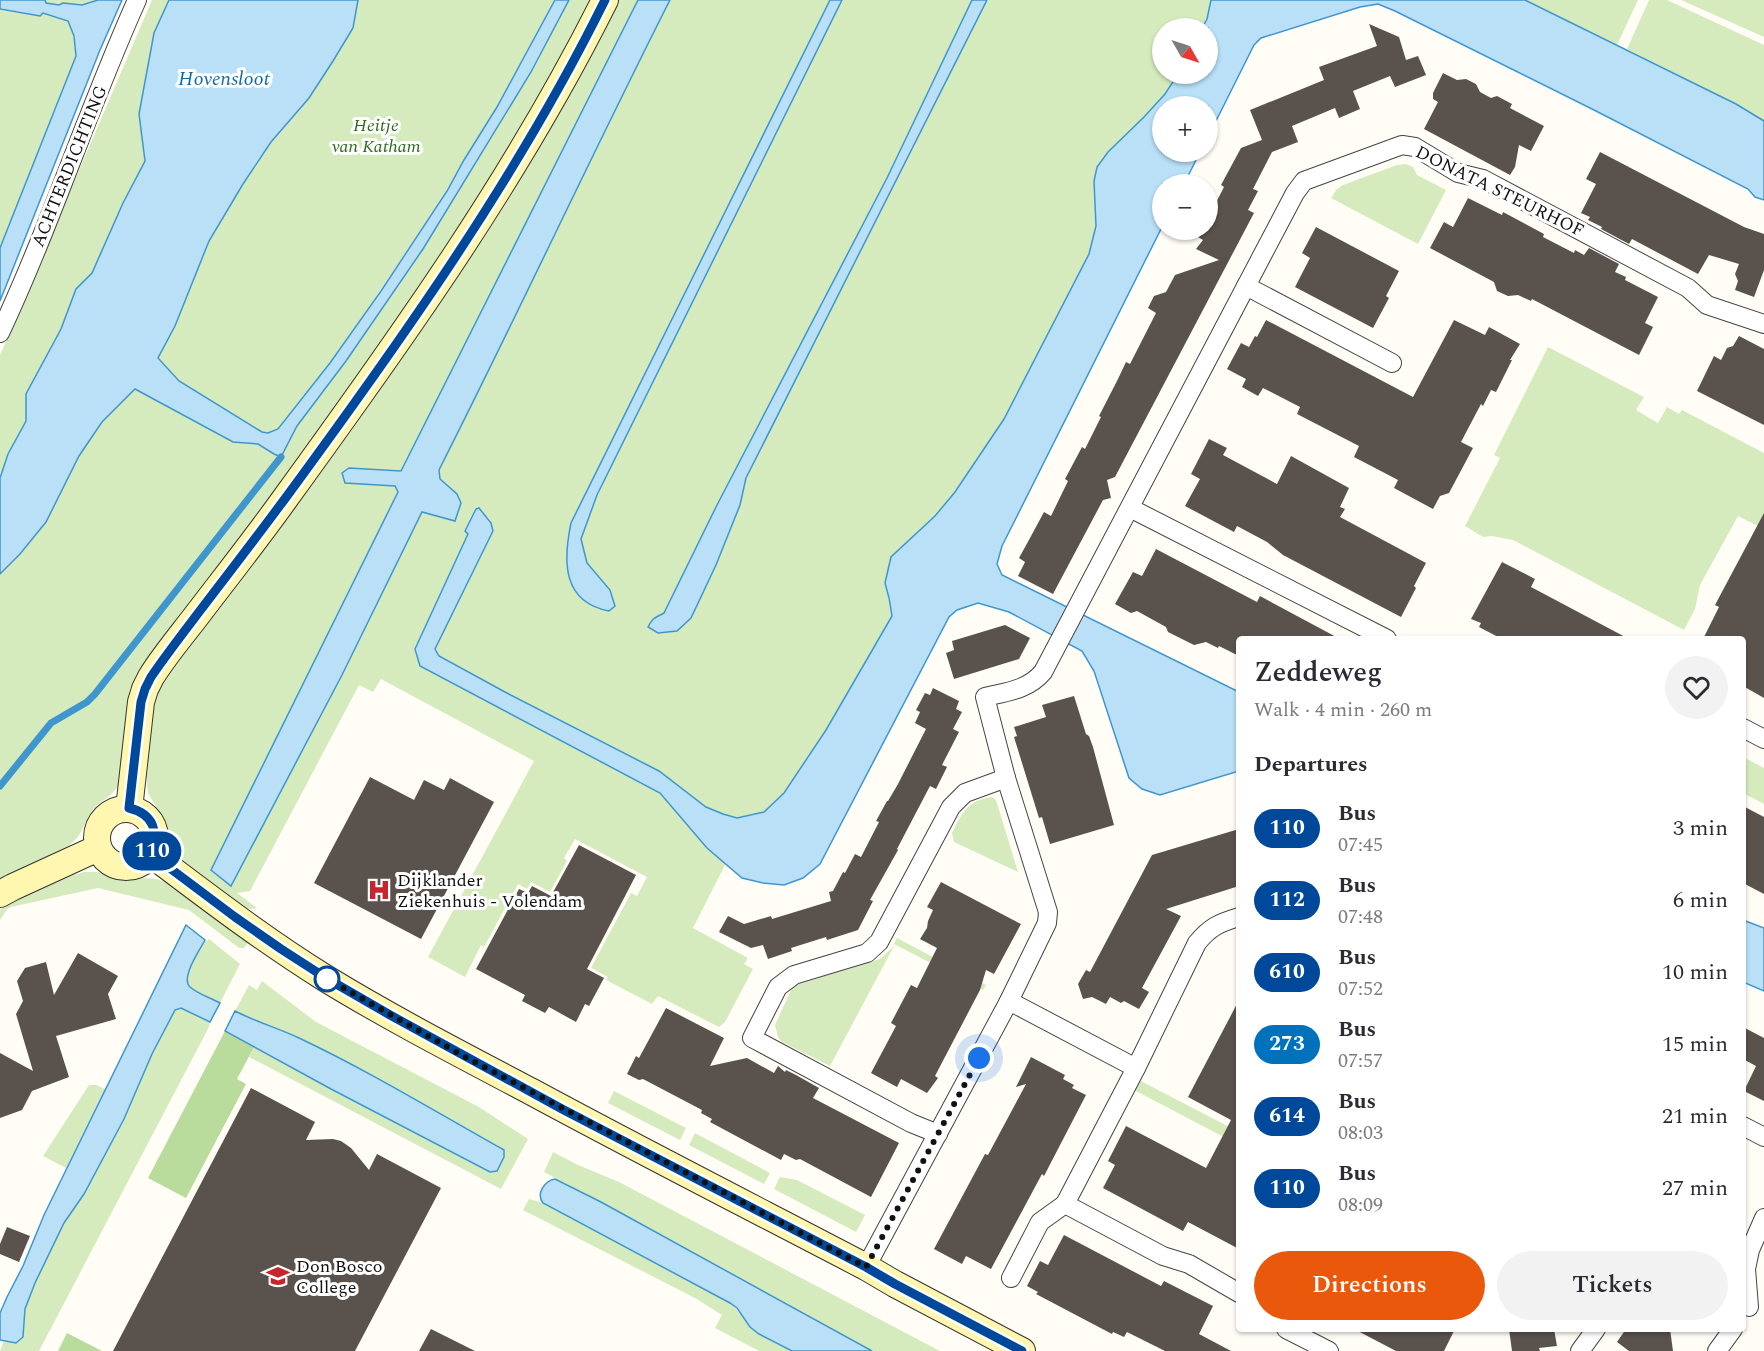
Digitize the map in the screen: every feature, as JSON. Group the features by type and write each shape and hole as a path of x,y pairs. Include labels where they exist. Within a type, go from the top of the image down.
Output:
{"main road":[{"path":"129,808 141,702 151,677 377,373 429,296 501,186 546,111 605,0"},
{"path":"129,808 150,820 154,829 155,843 151,854 139,864 130,867 118,866 105,859 98,848 96,839 98,828 106,816 117,810 129,808"},
{"path":"0,894 98,848"},
{"path":"151,854 235,917 326,978 372,1005 562,1109 1022,1351"}],"street":[{"name":"ACHTERDICHTING","path":"0,333 38,246 114,51 137,0"},
{"name":"DONATA STEURHOF","path":"866,1267 1010,1001 1042,938 1047,923 1048,912 1006,778 984,697 1026,686 1035,681 1043,672 1295,193 1304,181 1402,146 1415,147 1458,173 1483,179 1537,206 1688,288 1707,305 1764,324"},
{"path":"1246,286 1392,363"},
{"path":"1130,508 1382,636"},
{"path":"1746,730 1764,739"},
{"path":"938,1134 911,1123 752,1038 778,987 794,975 867,953 879,942 951,807 965,793 1006,778"},
{"path":"1011,1278 1040,1222 1065,1204 1136,1068 1197,943 1209,929 1236,918"},
{"path":"1010,1001 1136,1068"},
{"path":"1746,1128 1764,1137"},
{"path":"1065,1204 1163,1256 1189,1264 1236,1291"},
{"path":"1752,1312 1746,1269 1750,1250 1764,1218"},
{"path":"1292,1332 1329,1351"},
{"path":"1580,1351 1594,1332"},
{"path":"1717,1351 1731,1332"}],"green space":[{"path":"45,0 98,0 82,5 63,3 59,5 46,3"},
{"path":"152,0 280,0 0,537 0,355"},
{"name":"Heitje van Katham","path":"358,0 555,0 492,116 404,254 281,434 262,433 179,381 158,358 209,241 271,142 353,28"},
{"path":"569,0 592,0 544,90 450,244 302,457 136,675 129,693 118,786 94,808 78,836 69,846 0,878 0,574 20,554 102,422 135,389 233,442 258,444 281,457 297,426 346,361 423,249 531,72"},
{"path":"618,0 638,0 401,471 349,468 345,483 395,486 398,492 212,870 230,885 342,675 422,512 454,521 457,494 440,479 439,470 670,0 830,0 571,523 567,541 567,563 615,606 610,590 587,563 581,539 597,495 842,0 972,0 887,178 716,507 664,613 651,622 649,627 658,633 716,565 740,505 746,478 987,0 1211,0 1207,18 1152,18 1152,84 1172,84 1163,96 1152,96 1152,108 1094,181 1096,226 1089,254 1004,419 955,492 885,583 892,616 826,730 784,793 764,812 737,818 706,807 659,771 439,656 435,649 493,531 476,509 465,531 468,534 415,648 420,666 660,793 707,848 726,863 693,928 748,958 744,964 753,969 725,1022 719,1027 658,996 652,1004 606,980 608,977 591,968 631,893 637,896 647,877 575,839 564,858 567,861 550,892 531,882 527,889 518,884 484,947 481,945 465,977 428,957 534,761 381,679 373,692 359,685 250,891 237,893 257,908 244,908 178,860 172,848 166,823 148,793 146,774 153,709 156,696 164,680 366,411 431,315 530,160 598,41"},
{"path":"1525,0 1638,0 1617,45"},
{"path":"1649,0 1667,0 1764,45 1764,121 1736,104 1627,49"},
{"path":"1681,0 1764,0 1764,37"},
{"path":"0,10 40,16 42,13 68,21 74,36 76,57 0,248"},
{"path":"1406,164 1413,167 1417,175 1446,190 1418,244 1331,198 1343,185 1397,165"},
{"path":"1548,347 1644,397 1636,410 1658,423 1667,407 1679,414 1682,410 1764,453 1764,529 1738,516 1700,585 1695,609 1684,630 1513,540 1492,536 1483,537 1465,526 1500,458 1494,455"},
{"path":"1746,759 1764,768 1764,804 1746,795"},
{"path":"992,797 996,800 1018,872 954,842 952,833 966,809 976,801"},
{"path":"84,872 98,872 125,881 146,878 167,883 250,940 244,948 239,948 189,910 98,888 11,907 0,920 0,910 8,903"},
{"path":"897,938 986,985 983,990 894,944"},
{"path":"209,939 240,964 220,1003 197,992 188,983 192,964 205,940"},
{"path":"894,946 830,1066 782,1042 775,1025 793,986 880,959"},
{"path":"262,981 316,1022 479,1107 528,1139 501,1189 249,1057 254,1047 490,1172 400,1092 366,1072 235,1011 249,985 257,990"},
{"path":"177,1008 210,1022 209,1027 39,1351 0,1351 4,1341 16,1343 24,1332 25,1309 35,1283 64,1223 84,1194 124,1119 152,1054"},
{"path":"225,1031 254,1047 237,1079 246,1084 186,1198 148,1178"},
{"path":"1139,1080 1236,1130 1236,1143 1134,1090"},
{"path":"89,1085 96,1085 107,1090 68,1169 43,1156"},
{"path":"614,1091 686,1128 680,1140 608,1103"},
{"path":"695,1133 770,1173 764,1184 689,1145"},
{"path":"553,1152 619,1182 940,1351 872,1351 544,1172"},
{"path":"780,1177 797,1180 865,1215 856,1232 774,1189"},
{"path":"529,1199 543,1203 730,1303 757,1333 792,1351 759,1351 715,1328 722,1315 695,1298 523,1210"},
{"path":"67,1333 102,1351 58,1351"}],"water":[{"path":"0,0 45,0 46,3 59,5 63,3 82,5 98,0 122,0 0,301 0,248 76,56 74,36 68,21 43,13 40,16 0,9"},
{"name":"Hovensloot","path":"169,0 358,0 353,28 333,61 309,98 271,142 209,241 175,326 158,358 179,381 262,432 268,433 278,429 330,363 381,291 447,191 497,107 555,0 569,0 531,72 423,249 346,361 297,426 281,457 258,444 233,442 135,389 102,422 79,456 46,522 0,574 0,478 8,454 26,421 26,394 61,329 76,289 92,273 123,203 145,161 139,114 154,33"},
{"path":"638,0 670,0 439,470 440,479 457,494 461,503 455,521 422,512 342,675 231,886 211,870 398,492 395,486 345,483 342,473 349,468 401,471"},
{"path":"830,0 842,0 597,495 581,539 587,563 610,590 615,606 609,611 594,606 582,599 569,578 567,552 571,523"},
{"path":"972,0 987,0 746,478 740,505 716,565 691,618 677,631 658,633 648,627 653,619 664,613 716,507 887,178"},
{"path":"1211,0 1525,0 1736,104 1764,121 1764,200 1755,197 1748,189 1594,110 1378,4 1360,7 1261,38 1254,45 1218,117 1218,96 1163,96 1172,84 1218,84 1218,18 1207,18"},
{"path":"1152,108 1152,162 1195,162 1189,174 1152,174 1152,240 1155,240 1002,546 997,564 1002,575 1236,691 1236,772 1160,795 1142,789 1129,778 1094,671 1082,651 1009,612 978,603 957,610 949,617 820,864 803,878 784,885 763,883 742,878 707,848 660,793 420,666 415,649 468,534 465,531 476,509 479,508 491,523 493,531 435,649 439,656 659,771 706,807 737,818 764,812 784,793 826,730 892,616 885,583 891,557 935,516 955,492 1004,419 1089,254 1096,226 1094,181 1097,167 1108,152"},
{"path":"1746,921 1764,928 1764,991 1746,983"},
{"path":"186,925 205,940 189,971 188,983 197,992 220,1003 210,1022 181,1008 175,1010 152,1054 124,1119 84,1194 64,1223 35,1283 25,1309 23,1337 16,1343 0,1340 0,1313 7,1297 23,1266 44,1215"},
{"path":"235,1011 299,1038 351,1064 504,1150 504,1157 497,1171 490,1172 225,1031"},
{"path":"555,1179 872,1351 792,1351 759,1334 730,1303 543,1203 540,1196 542,1188"}],"building":[{"path":"1369,24 1399,37 1406,60 1418,56 1426,75 1395,87 1390,76 1353,91 1360,109 1339,118 1335,108 1292,126 1298,142 1272,152 1253,189 1258,191 1248,210 1254,213 1115,477 1107,480 1111,498 1103,500 1053,594 1018,576 1025,562 1019,558 1044,512 1051,516 1068,481 1065,479 1082,447 1085,449 1126,362 1130,364 1156,313 1148,308 1154,296 1166,292 1175,275 1219,260 1196,249 1203,240 1218,240 1218,199 1224,187 1221,185 1241,148 1262,140 1250,110 1324,80 1319,67 1377,46"},
{"path":"1443,73 1457,80 1466,79 1476,84 1480,92 1491,98 1497,96 1512,104 1510,108 1544,126 1531,151 1519,145 1515,167 1510,175 1424,129 1438,102 1433,99 1433,93"},
{"path":"1600,152 1744,227 1764,234 1764,270 1754,297 1735,290 1738,281 1735,274 1739,264 1709,255 1698,274 1632,239 1629,244 1588,220 1590,217 1581,213 1596,184 1586,179"},
{"path":"1468,198 1502,215 1503,212 1574,253 1575,250 1584,255 1589,248 1619,264 1615,272 1626,277 1625,280 1658,297 1645,323 1653,327 1639,355 1532,299 1531,301 1518,295 1508,296 1497,291 1494,282 1430,248 1444,222 1453,227"},
{"path":"1316,227 1399,271 1386,296 1389,298 1373,328 1295,287 1310,258 1302,253"},
{"path":"1266,320 1413,397 1454,320 1485,335 1489,327 1520,344 1496,392 1491,390 1483,406 1481,404 1461,442 1473,448 1449,493 1440,496 1433,509 1394,488 1398,480 1354,457 1359,446 1297,414 1300,407 1263,388 1258,396 1242,387 1246,379 1227,369 1241,343 1249,347"},
{"path":"1739,336 1764,349 1764,425 1697,391 1714,356 1721,360 1727,348 1733,346"},
{"path":"1209,439 1227,448 1223,455 1277,484 1291,456 1349,488 1340,507 1345,509 1340,517 1426,563 1401,617 1283,555 1267,542 1237,526 1234,532 1185,506 1200,479 1191,474"},
{"path":"1764,513 1764,698 1746,688 1746,636 1704,636 1719,607 1715,605"},
{"path":"1156,549 1257,602 1260,596 1334,636 1236,636 1236,654 1206,642 1194,645 1168,632 1166,627 1137,611 1131,613 1115,604 1133,572 1142,576"},
{"path":"1502,562 1535,579 1531,587 1623,636 1496,636 1479,627 1481,623 1471,619"},
{"path":"1005,625 1030,638 1019,659 954,679 946,653 954,650 952,641"},
{"path":"933,688 959,701 956,709 962,712 953,729 959,732 942,765 947,767 936,789 930,786 870,900 873,901 858,930 791,948 792,951 768,959 763,945 751,948 719,932 728,916 744,924 771,916 772,919 831,901 829,892 833,891 855,854 861,857 879,822 876,821 926,729 915,723 920,712 916,710 925,693 930,695"},
{"path":"1074,696 1086,734 1093,747 1114,825 1050,844 1042,817 1039,818 1014,737 1017,736 1014,727 1046,717 1042,705"},
{"path":"370,777 414,800 424,780 444,790 450,778 494,802 421,939 314,883"},
{"path":"1746,808 1764,817 1764,894 1746,885"},
{"path":"1236,830 1236,887 1166,909 1181,916 1142,988 1149,992 1139,1009 1110,997 1106,1004 1092,997 1083,999 1078,984 1086,970 1090,972 1152,855"},
{"path":"579,845 636,875 587,969 604,978 589,1006 585,1004 576,1022 549,1007 545,1013 522,1001 525,995 476,969 519,889 528,893 532,886 551,896"},
{"path":"941,882 1021,924 994,974 986,970 980,990 935,1076 938,1078 927,1093 901,1079 897,1087 871,1073 896,1026 891,1023 911,985 917,988 937,948 920,939 927,928 933,910 927,907"},
{"path":"78,953 118,976 108,994 116,1019 56,1036 69,1077 32,1091 22,1110 0,1118 0,1053 33,1071 16,1014 23,1001 17,981 25,968 46,962 54,995"},
{"path":"1236,1006 1236,1247 1188,1222 1183,1231 1103,1188 1115,1165 1108,1161 1126,1126 1206,1168 1231,1120 1188,1097"},
{"path":"666,1008 724,1038 710,1066 747,1058 774,1073 778,1066 785,1072 786,1070 819,1088 813,1098 899,1143 871,1197 800,1159 796,1160 784,1154 781,1160 710,1122 712,1119 701,1113 702,1110 643,1079 639,1080 627,1074 636,1056 639,1058"},
{"path":"1746,1029 1764,1038 1764,1101 1746,1092 1746,1087 1756,1066 1746,1061"},
{"path":"1031,1057 1065,1075 1063,1079 1074,1085 1072,1088 1086,1095 1044,1176 1042,1174 991,1269 966,1256 962,1264 934,1249 1026,1084 1016,1087"},
{"path":"251,1088 315,1122 306,1140 341,1141 351,1148 369,1170 377,1154 441,1188 355,1351 113,1351"},
{"path":"7,1227 30,1236 19,1262 0,1254 0,1244"},
{"path":"1064,1235 1161,1286 1164,1281 1213,1306 1199,1334 1231,1351 1165,1351 1127,1332 1124,1337 1113,1332 1112,1334 1036,1294 1038,1292 1027,1286 1040,1261 1048,1265"},
{"path":"431,1329 475,1351 419,1351"},
{"path":"1360,1332 1454,1332 1444,1351 1396,1351"},
{"path":"1509,1332 1555,1332 1557,1346 1539,1348 1540,1351 1512,1351"},
{"path":"1624,1332 1670,1332 1673,1351 1629,1351 1617,1342"}],"waterway":[{"path":"0,786 51,723 87,702 95,694 281,457"}],"bus line":[{"name":"110","path":"605,0 546,111 501,186 429,296 377,373 151,677 141,702 129,808 150,820 155,836 151,854 235,917 326,978 562,1109 1022,1351"}],"place":[{"name":"Dijklander Ziekenhuis - Volendam","path":"379,890"},
{"name":"Don Bosco College","path":"278,1276"}],"route":[{"path":"327,979 562,1109 866,1267 979,1058"}]}
